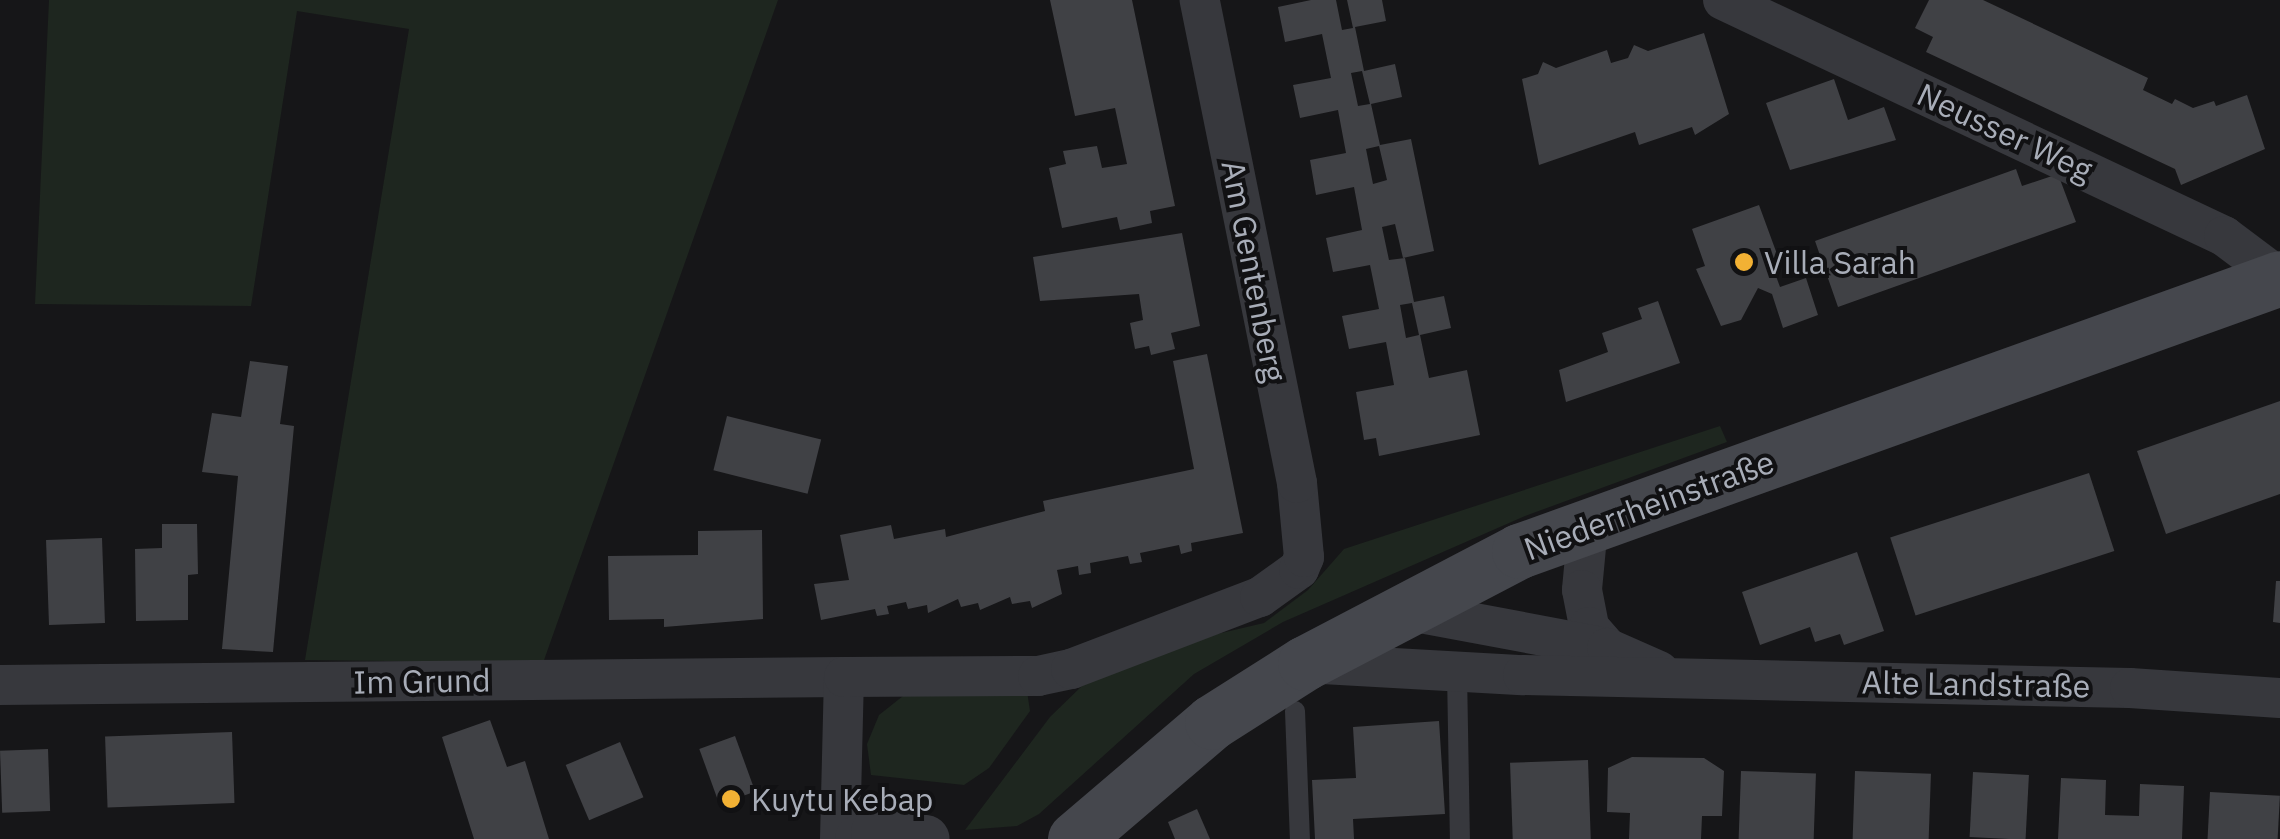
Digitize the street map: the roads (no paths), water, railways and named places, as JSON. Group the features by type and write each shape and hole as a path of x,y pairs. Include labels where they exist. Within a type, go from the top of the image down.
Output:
{"main road":[{"name":"Niederrheinstraße","path":"1075,839 1212,722 1300,687 1410,611 1519,551 2280,278"}],"street":[{"name":"Am Gentenberg","path":"844,677 1070,670 1260,597 1299,569 1306,542 1200,0"},
{"name":"Neusser Weg","path":"1723,0 2224,236 2280,278"},
{"path":"1588,526 1582,590 1588,627 1607,648"},
{"name":"Alte Landstraße","path":"1410,611 1607,648 1671,677"},
{"name":"Alte Landstraße","path":"1300,687 1457,672 2130,688 2280,698"},
{"path":"840,839 844,677"},
{"name":"Im Grund","path":"0,685 844,677"},
{"path":"859,839 875,832 926,839"}],"lane":[{"path":"1457,672 1460,839"},
{"path":"1300,687 1300,839"}],"place":[{"name":"Villa Sarah","path":"1744,262"},
{"name":"Kuytu Kebap","path":"731,799"}]}
